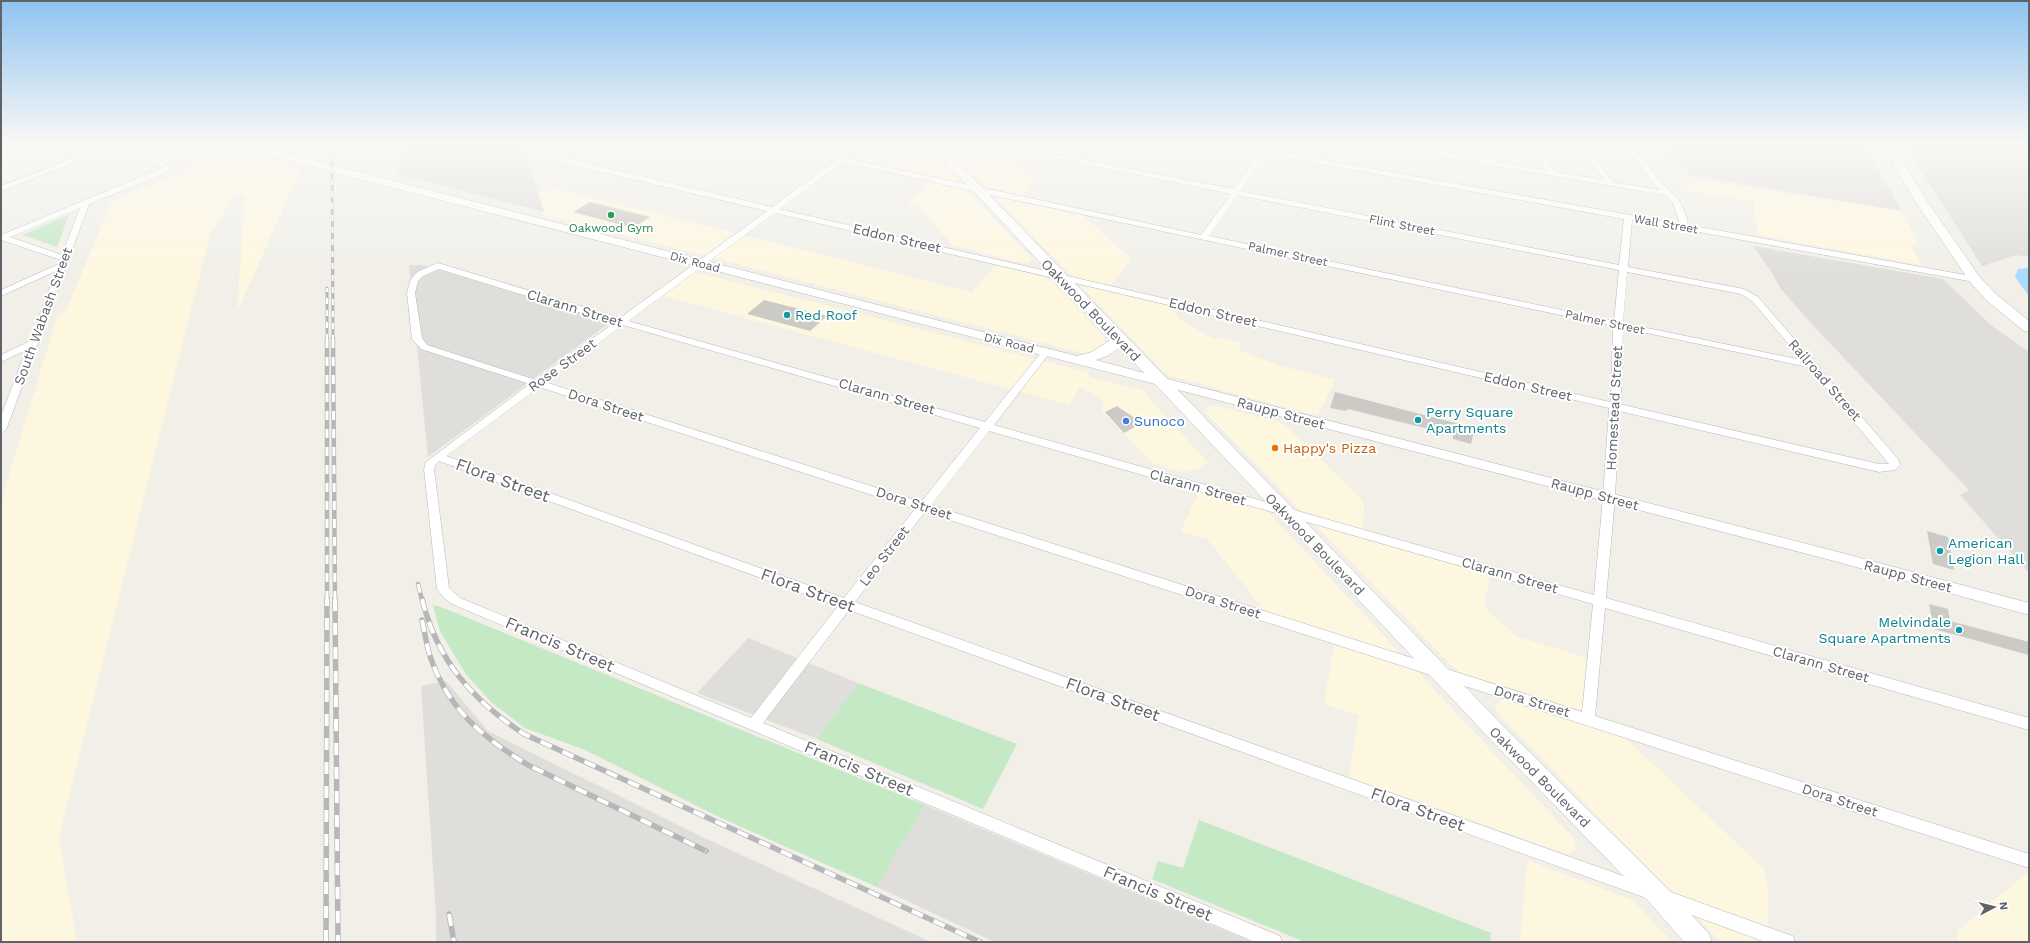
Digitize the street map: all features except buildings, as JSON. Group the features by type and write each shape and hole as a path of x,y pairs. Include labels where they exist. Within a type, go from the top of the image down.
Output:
{"main road":[{"name":"Dix Road","path":"403,187 1160,381"},
{"path":"1913,187 1974,279 1996,301 2029,328"},
{"name":"Oakwood Boulevard","path":"976,189 1498,734 1658,895 1700,942"},
{"path":"1071,359 1090,359 1103,354 1120,339"}],"street":[{"path":"2,238 125,187"},
{"name":"Eddon Street","path":"679,187 1879,468 1891,468"},
{"name":"Rose Street","path":"438,457 700,263 806,187"},
{"name":"Palmer Street","path":"967,187 1811,365"},
{"name":"Flint Street","path":"1209,187 1748,294"},
{"path":"1204,237 1239,187"},
{"name":"Wall Street","path":"1460,187 1974,279"},
{"path":"1632,187 1666,193"},
{"path":"1661,187 1676,202 1683,218 1684,227"},
{"name":"South Wabash Street","path":"1,430 86,203"},
{"path":"1673,225 1673,212 1678,208"},
{"name":"Homestead Street","path":"1588,718 1609,498 1614,406 1616,399 1618,324 1628,217"},
{"path":"2,238 63,262"},
{"path":"1,294 63,262"},
{"name":"Clarann Street","path":"418,342 411,293 414,281 420,274 438,266 622,322 988,425 1283,511 1600,600 2029,724"},
{"name":"Railroad Street","path":"1748,294 1755,299 1894,461 1895,465 1891,468"},
{"name":"Dora Street","path":"418,342 424,347 1588,718 2029,861"},
{"path":"1,359 33,343"},
{"name":"Leo Street","path":"754,725 846,604 1046,352"},
{"name":"Raupp Street","path":"1160,381 2029,609"},
{"name":"Francis Street","path":"438,457 431,462 429,469 443,589 456,601 1274,942"},
{"name":"Flora Street","path":"438,457 1787,942"}],"shaded area":[{"path":"146,187 293,187 237,312 245,196 235,194 210,234 59,837 77,942 1,942 1,502 57,317 66,311 111,202"},
{"path":"447,187 536,187 544,212"},
{"path":"925,187 964,187 1031,258 1029,262 1022,263 952,245 918,206 906,205"},
{"path":"985,187 1030,187 1018,201 1081,214 1131,259 1107,291 1170,306 1181,320 1215,340 1218,337 1241,342 1240,351 1282,366 1335,380 1318,416 1168,375"},
{"path":"1688,187 1746,187 1902,211 1919,244 1910,244 1922,265 1758,235 1753,201 1692,192"},
{"path":"1761,187 1888,187 1902,211"},
{"path":"1931,187 2029,187 2029,257 2016,255 1982,266"},
{"path":"557,189 972,292 996,265 1046,277 1051,280 1089,320 1103,337 1105,342 1101,349 1094,353 1083,353 542,214 537,192"},
{"path":"1753,246 1943,279 1992,326 2029,352 2029,573 1960,495 1969,490 1808,320 1781,289 1771,271"},
{"path":"409,265 422,265 612,321 428,457"},
{"path":"695,272 1087,372 1090,377 1142,390 1208,463 1198,469 1183,472 1153,464 1102,411 1104,401 1080,387 1069,405 664,296"},
{"path":"1213,405 1283,423 1357,494 1364,503 1363,539 1490,575 1484,607 1516,636 1587,658 1582,710 1458,672 1205,412 1205,409"},
{"path":"1199,492 1266,510 1574,839 1576,849 1567,854 1349,777 1359,716 1324,704 1336,633 1265,611 1207,539 1181,531"},
{"path":"748,638 858,683 817,739 697,693"},
{"path":"446,681 488,731 700,836 931,942 436,942 436,915 421,686"},
{"path":"1503,699 1623,736 1764,869 1768,887 1768,942 1721,942 1500,716 1495,706"},
{"path":"925,805 1252,942 995,942 877,887"},
{"path":"1527,860 1632,900 1672,942 1520,942"},
{"path":"2029,871 2029,942 1959,942 1957,931"}],"green space":[{"path":"69,215 57,247 22,235"},
{"path":"433,605 925,805 877,887 721,818 585,750 525,728 491,702 465,673 440,631"},
{"path":"858,683 1017,744 983,809 817,739"},
{"path":"1199,820 1491,933 1490,942 1305,942 1152,879 1158,861 1183,868"}],"water":[{"path":"2029,268 2029,296 2015,277 2018,269"}],"railway":[{"path":"332,187 333,340"},
{"path":"327,288 327,599"},
{"path":"333,339 335,600"},
{"path":"418,584 422,600"},
{"path":"326,942 327,599"},
{"path":"335,599 338,942"},
{"path":"422,599 437,641 447,660 459,677 488,707 524,734 980,942"},
{"path":"422,620 430,656 437,675 446,691 468,720 496,744 528,765 706,851"},
{"path":"449,914 454,942"}],"place":[{"name":"Oakwood Gym","path":"611,215"},
{"name":"Red Roof","path":"787,315"},
{"name":"Perry Square Apartments","path":"1418,420"},
{"name":"Sunoco","path":"1126,421"},
{"name":"Happy's Pizza","path":"1275,448"},
{"name":"American Legion Hall","path":"1940,551"},
{"name":"Melvindale Square Apartments","path":"1959,630"}]}
